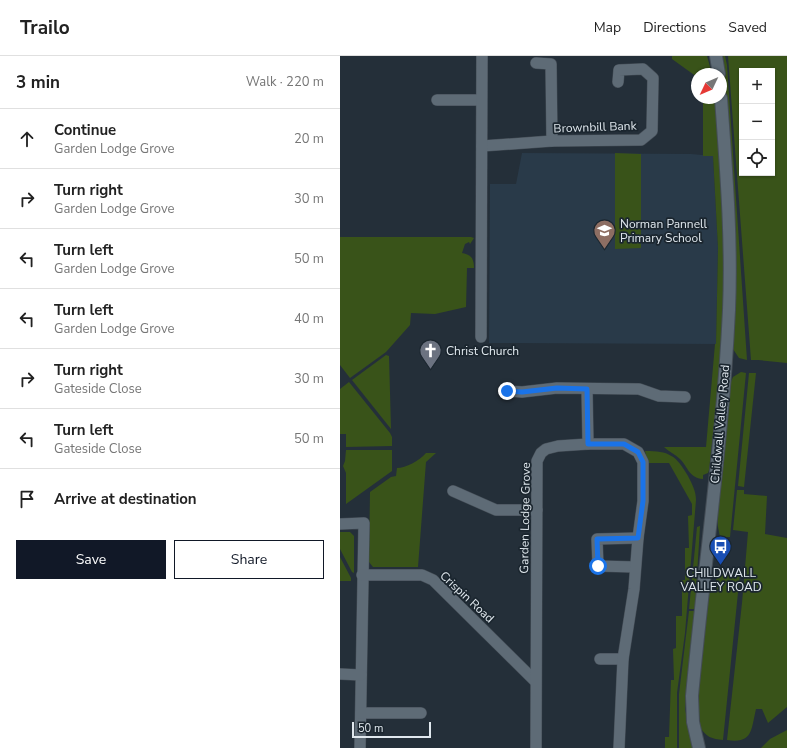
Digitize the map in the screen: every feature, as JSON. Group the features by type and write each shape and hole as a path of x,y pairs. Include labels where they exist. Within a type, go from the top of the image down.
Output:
{"main road":[{"path":"716,56 718,68"},
{"name":"Childwall Valley Road","path":"698,748 693,722 692,696 725,365 729,308 730,250 721,104"}],"street":[{"path":"481,337 482,56"},
{"path":"536,63 551,64 552,141"},
{"name":"Brownbill Bank","path":"482,146 552,141 641,140 652,131 653,78 643,69 619,70 618,82"},
{"path":"437,100 481,100"},
{"path":"507,391 522,392 557,388 639,389 659,396 685,397"},
{"path":"587,389 588,444"},
{"name":"Garden Lodge Grove","path":"536,748 535,681 537,462 541,453 546,449 558,446 624,444 638,452 643,462 643,501 635,567 634,589 623,659 619,748"},
{"path":"453,491 496,510 537,510"},
{"path":"340,524 364,524 360,748"},
{"path":"635,567 598,566 597,539 638,538"},
{"name":"Crispin Road","path":"362,575 422,575 433,580 535,681"},
{"path":"600,659 623,659"},
{"path":"340,674 362,675"},
{"path":"361,713 421,713"}],"shaded area":[{"name":"Norman Pannell Primary School","path":"522,153 691,154 713,156 718,248 716,344 489,343 490,184 516,184"}],"green space":[{"path":"672,56 707,56 710,68 691,68 691,73 672,59"},
{"path":"723,56 725,56 727,65 747,360 739,358 733,349 736,290 736,240 727,104 727,68 724,68"},
{"path":"728,56 787,56 787,363 751,360"},
{"path":"703,104 715,104 722,214 724,283 721,353 709,470 708,473 703,475 703,479 695,477 680,459 664,447 706,447 716,344 718,248 713,156 703,156"},
{"path":"615,153 641,154 641,248 615,249"},
{"path":"340,237 474,238 470,244 469,242 465,244 462,253 473,259 474,265 474,268 467,268 466,307 435,314 411,313 410,325 386,352 350,378 340,365"},
{"path":"386,355 389,356 391,429 352,380"},
{"path":"741,372 746,373 730,537 720,537 717,507 730,384 733,377"},
{"path":"749,373 756,373 744,487 738,486"},
{"path":"349,382 390,433 392,437 392,446 346,447 346,434 340,434 340,389"},
{"path":"346,450 392,450 392,471 346,504 346,473 343,466"},
{"path":"645,451 666,453 680,463 694,488 696,497 685,633 677,693 677,748 665,748 665,737 669,737 671,680 674,680 673,649 676,648 676,616 682,616 682,580 685,580 685,548 689,548 688,516 692,515 692,504 669,463 648,463"},
{"path":"426,453 436,453 426,462 418,567 373,567 369,562 370,492 391,477 396,476 397,468 412,464"},
{"path":"737,490 744,490 744,494 767,496 765,534 787,538 787,707 768,723 762,709 756,709 749,734 742,740 736,741 727,740 748,532 733,530"},
{"path":"700,526 695,609 689,609 697,527"},
{"path":"340,532 350,532 354,536 354,573 352,572 340,549"},
{"path":"340,557 351,578 351,581 340,581"},
{"path":"724,570 740,573 723,740 710,737 700,727 698,696 709,593 711,592 718,575"},
{"path":"689,611 695,611 685,709 693,748 679,748 679,694"},
{"path":"787,730 787,748 761,748 770,739"}],"place":[{"name":"Norman Pannell Primary School","path":"604,250"},
{"name":"Christ Church","path":"430,370"},
{"name":"CHILDWALL VALLEY ROAD","path":"721,566"}],"route":[{"path":"507,391 522,392 557,388 587,389 588,444 624,444 638,452 643,462 643,501 638,538 597,539 598,566"}]}
